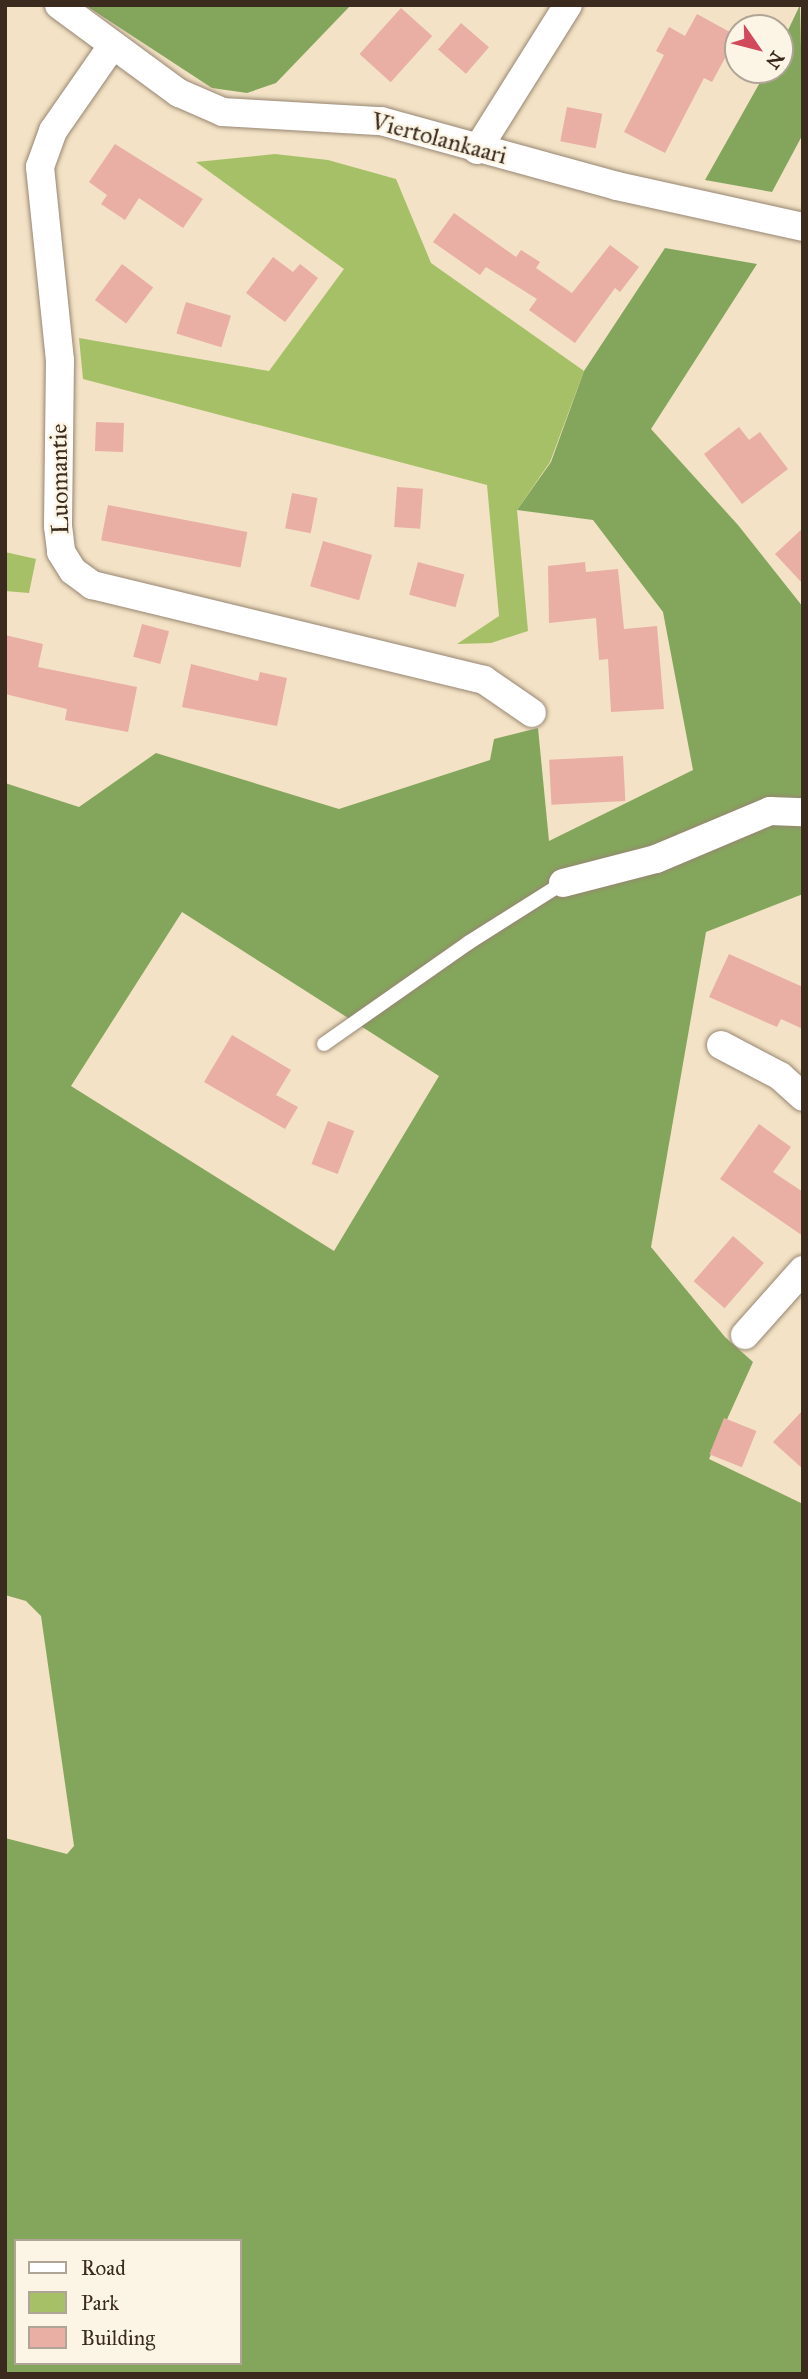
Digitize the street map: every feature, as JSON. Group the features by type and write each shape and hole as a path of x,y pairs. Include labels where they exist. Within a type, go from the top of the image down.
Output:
{"street":[{"name":"Viertolankaari","path":"59,5 178,93 223,112 381,121 477,150 803,228"},
{"path":"477,150 568,5"},
{"name":"Luomantie","path":"112,46 53,131 40,167 60,360 58,526 61,552 73,571 92,585 484,680 532,713"},
{"path":"563,883 656,859 770,811 803,812"},
{"path":"721,1045 780,1076 803,1097"},
{"path":"746,1335 803,1270"}],"lane":[{"path":"324,1044 468,943 563,883"}],"green space":[{"path":"85,5 351,5 276,83 247,93 212,88"},
{"path":"800,5 803,134 772,192 705,180 759,84 794,84 794,18"},
{"path":"275,154 328,160 396,179 431,263 584,371 550,462 517,510 528,631 491,643 457,644 499,616 487,485 83,379 79,338 269,371 344,269 196,162"},
{"path":"665,248 757,264 651,429 738,525 803,607 803,894 706,932 651,1247 725,1337 753,1362 709,1459 803,1504 803,2374 5,2374 5,1838 67,1854 74,1846 41,1616 26,1601 5,1595 5,783 79,807 156,753 339,809 490,760 494,739 538,728 549,841 693,770 663,612 593,520 517,510 551,462 584,371","holes":["182,912 439,1076 334,1251 71,1086"]},
{"path":"5,552 36,559 29,593 5,591"}],"building":[{"path":"401,8 432,36 391,82 360,54"},
{"path":"697,14 724,29 724,60 712,82 704,78 665,153 624,132 664,55 656,51 669,27 685,36"},
{"path":"461,23 489,47 466,74 438,49"},
{"path":"567,107 602,114 596,148 560,141"},
{"path":"115,144 203,199 183,228 139,198 125,220 101,204 107,195 89,182"},
{"path":"454,213 516,257 521,250 540,262 536,268 572,293 610,245 639,267 620,292 615,288 575,343 529,310 537,299 486,267 480,275 433,242"},
{"path":"273,257 293,272 300,264 318,278 285,322 246,293"},
{"path":"122,264 153,287 126,323 95,300"},
{"path":"186,302 231,316 221,347 176,334"},
{"path":"96,422 124,423 123,452 95,451"},
{"path":"739,427 749,440 760,432 788,469 742,504 704,454"},
{"path":"397,487 423,489 420,529 394,527"},
{"path":"292,493 318,498 311,533 285,528"},
{"path":"108,505 247,532 241,567 101,540"},
{"path":"803,528 803,584 775,554"},
{"path":"323,541 372,555 359,600 310,586"},
{"path":"418,562 464,574 456,607 409,595"},
{"path":"585,562 586,572 618,569 624,629 657,626 664,709 611,712 608,659 599,660 596,618 549,623 548,566"},
{"path":"142,624 169,631 160,664 133,657"},
{"path":"5,635 43,644 38,667 137,687 128,732 65,720 67,709 5,694"},
{"path":"191,664 258,681 260,672 287,678 277,726 182,707"},
{"path":"623,756 625,801 551,805 549,760"},
{"path":"729,954 803,987 803,1029 781,1019 777,1027 709,997"},
{"path":"232,1035 291,1070 276,1095 298,1107 285,1129 204,1082"},
{"path":"328,1121 354,1131 338,1174 312,1164"},
{"path":"759,1124 791,1147 773,1172 803,1192 803,1236 720,1179"},
{"path":"733,1236 764,1263 725,1308 694,1281"},
{"path":"803,1410 803,1469 773,1442"},
{"path":"724,1418 756,1431 742,1467 709,1454"}]}
